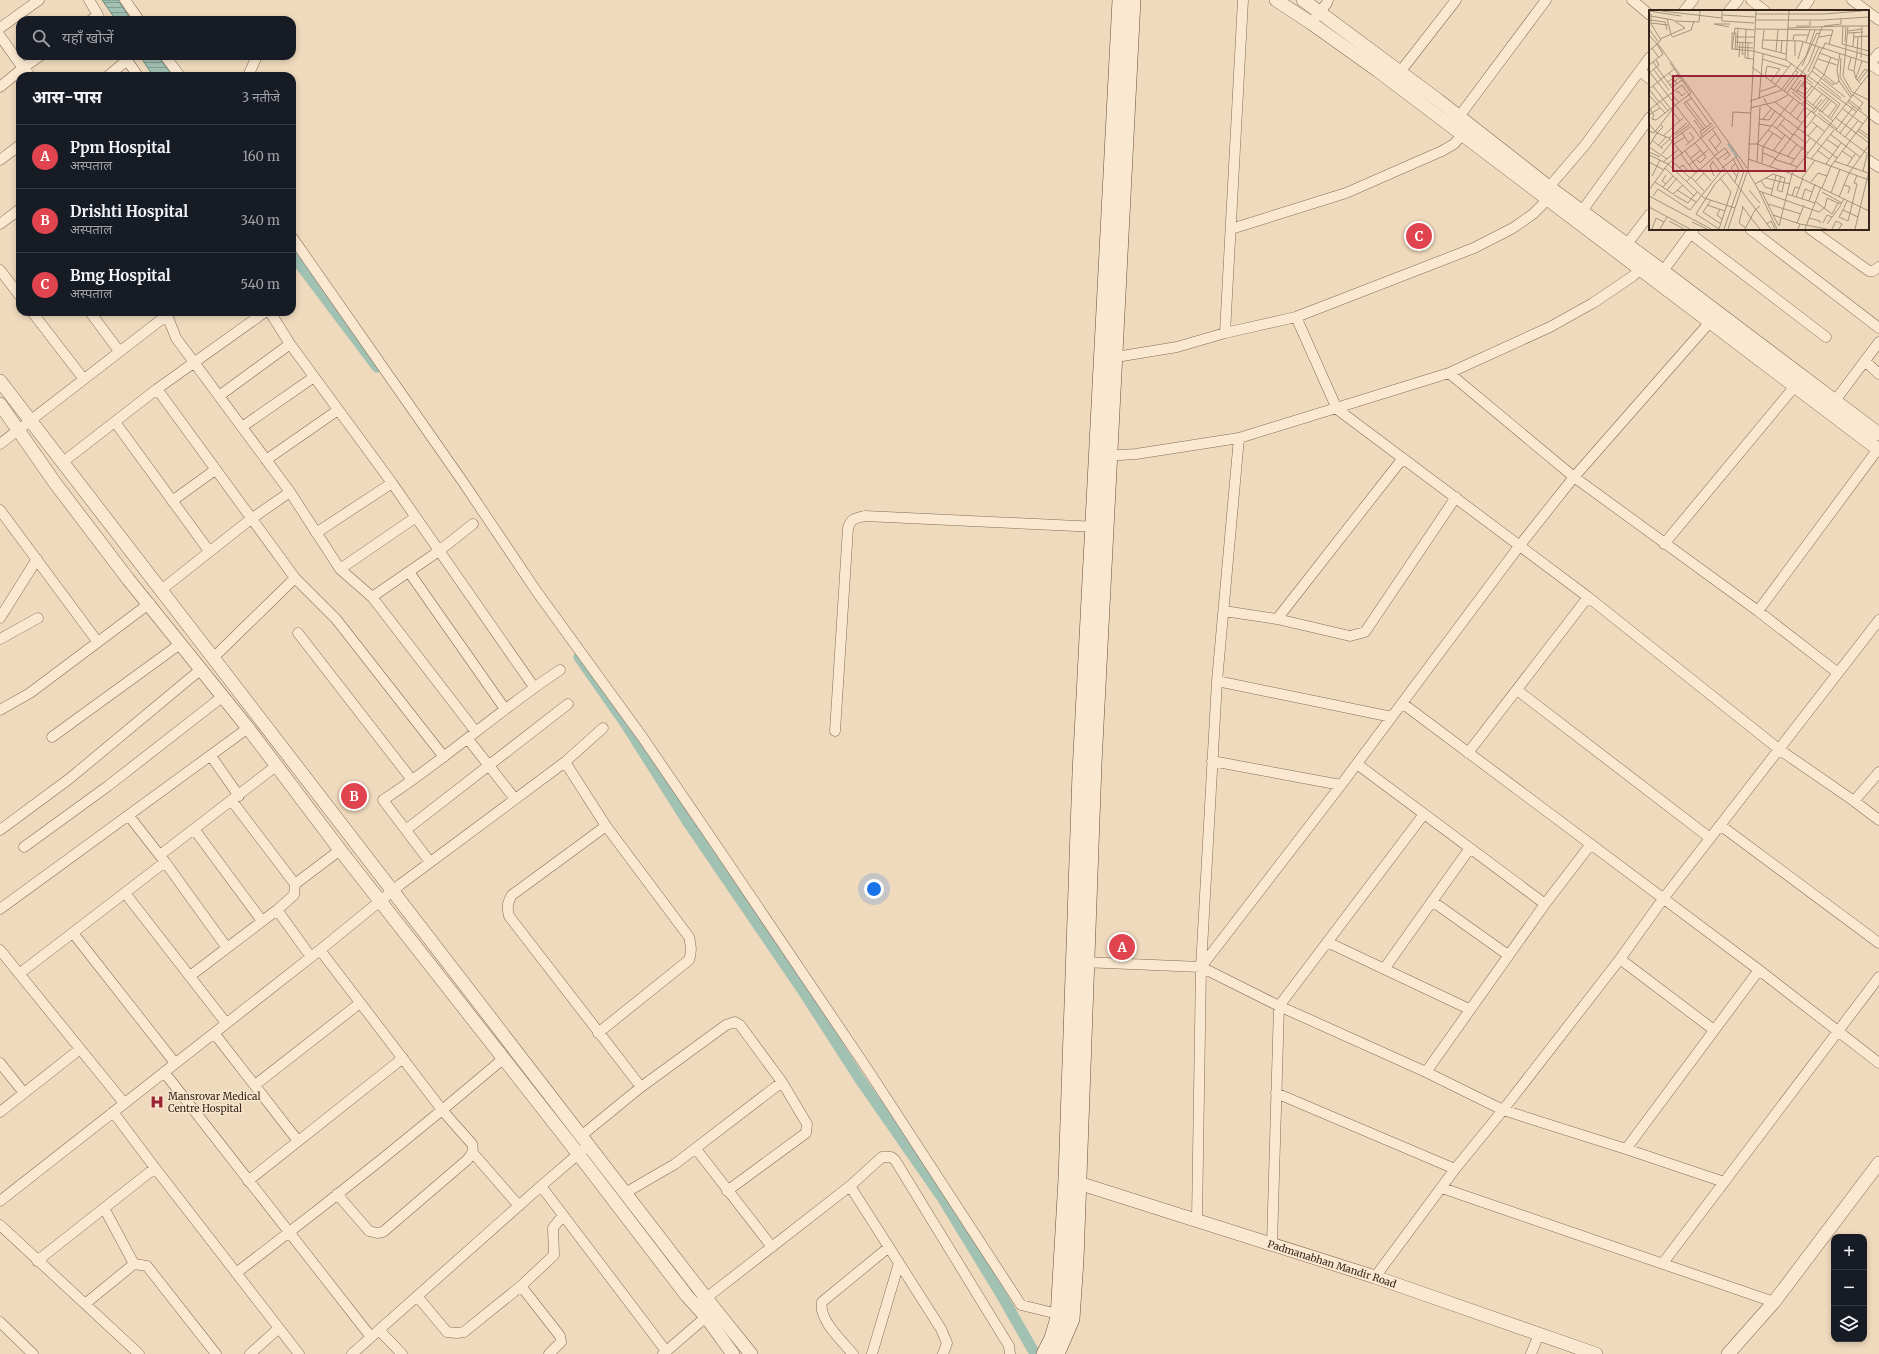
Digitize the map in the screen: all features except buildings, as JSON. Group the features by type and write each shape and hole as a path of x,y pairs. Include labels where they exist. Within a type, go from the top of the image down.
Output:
{"main road":[{"path":"1103,456 1100,359 1120,0"},
{"path":"1055,1347 1072,1319 1072,1181 1079,962 1099,527 1103,456 1115,357 1134,0"},
{"path":"1055,1347 1072,1181"}],"street":[{"path":"17,16 39,0"},
{"path":"89,0 95,16"},
{"path":"125,0 136,16"},
{"path":"1225,333 1243,0"},
{"path":"1276,0 1582,211 1630,251 1640,269 1795,386 1879,434"},
{"path":"1303,0 1400,72 1455,122 1462,135 1548,200 1663,270 1831,406 1878,450 1758,611"},
{"path":"1311,23 1328,0"},
{"path":"1400,72 1456,0"},
{"path":"1455,122 1546,0"},
{"path":"1632,0 1649,14"},
{"path":"1685,10 1693,0"},
{"path":"1730,10 1738,0"},
{"path":"1751,0 1764,10"},
{"path":"1802,10 1809,0"},
{"path":"1852,0 1864,10"},
{"path":"1869,13 1879,20"},
{"path":"0,28 16,17"},
{"path":"0,36 16,57"},
{"path":"1879,53 1869,65 1879,70"},
{"path":"1549,187 1585,145 1649,58"},
{"path":"18,60 27,72 37,60"},
{"path":"112,72 123,60"},
{"path":"126,60 135,72"},
{"path":"168,60 177,72"},
{"path":"250,72 255,60"},
{"path":"1640,71 1649,79"},
{"path":"0,87 16,78"},
{"path":"1869,112 1879,119"},
{"path":"1582,211 1649,118"},
{"path":"1231,229 1346,193 1442,151 1454,144 1462,135"},
{"path":"0,160 16,148"},
{"path":"1869,161 1879,167"},
{"path":"1100,359 1177,347 1225,333 1296,317 1474,248 1513,228 1533,214 1548,200"},
{"path":"0,224 16,215"},
{"path":"1630,251 1649,216"},
{"path":"1751,230 1879,328"},
{"path":"1811,230 1869,271 1873,271 1879,267"},
{"path":"1663,270 1692,231 1826,337"},
{"path":"296,243 463,482 537,592 644,738 868,1070 1021,1305 1058,1314"},
{"path":"1103,456 1136,454 1239,438 1449,374 1550,327 1593,303 1633,276 1640,269"},
{"path":"0,270 16,291"},
{"path":"35,316 83,378"},
{"path":"93,316 119,352"},
{"path":"0,444 29,419 165,316"},
{"path":"170,316 176,338 290,492 340,569 372,597 472,735 489,765 515,799"},
{"path":"63,462 157,389 260,316"},
{"path":"272,316 290,344 392,483 534,686"},
{"path":"1296,317 1337,409 1588,597 1780,750 1879,820"},
{"path":"1201,967 1357,764 1520,545 1574,477 1710,322"},
{"path":"1831,406 1879,342"},
{"path":"219,396 290,344"},
{"path":"1865,361 1879,374"},
{"path":"1449,374 1574,477 1758,611 1838,673"},
{"path":"242,427 314,377"},
{"path":"0,380 625,1193 701,1302 706,1317 733,1354"},
{"path":"1664,544 1795,386"},
{"path":"157,389 250,519 295,578 336,619 444,757"},
{"path":"0,404 19,429 55,483 128,579 150,603 200,670 248,728 340,850 502,1059 578,1155 701,1302 750,1354"},
{"path":"266,460 338,410"},
{"path":"115,422 209,551"},
{"path":"1196,1219 1201,967 1212,761 1217,681 1239,438"},
{"path":"1278,619 1403,458"},
{"path":"172,501 215,470"},
{"path":"316,533 392,483"},
{"path":"161,590 250,519 290,492"},
{"path":"1224,611 1278,619 1350,636 1365,632 1456,497"},
{"path":"0,510 97,642"},
{"path":"835,731 848,528 850,522 855,518 865,516 1099,527"},
{"path":"340,569 416,517"},
{"path":"372,597 439,551 473,524"},
{"path":"0,618 37,559"},
{"path":"409,572 505,709"},
{"path":"213,658 295,578"},
{"path":"1468,754 1588,597"},
{"path":"0,710 30,693 150,603"},
{"path":"0,639 38,618"},
{"path":"1375,1277 1455,1170 1620,959 1663,899 1780,750 1879,620"},
{"path":"298,633 412,780"},
{"path":"52,737 180,644"},
{"path":"0,830 69,779 200,670"},
{"path":"430,862 407,829 383,800 444,757 534,686 560,670"},
{"path":"1217,681 1392,717"},
{"path":"1517,690 1710,838"},
{"path":"24,847 108,786 222,697"},
{"path":"1402,703 1468,754 1592,844 1759,970 1879,1063"},
{"path":"407,829 568,704"},
{"path":"0,909 248,728"},
{"path":"0,1201 320,950 392,891 565,762 603,728"},
{"path":"211,756 236,798 296,884"},
{"path":"1212,761 1341,785"},
{"path":"565,762 606,826 689,937 692,953 689,960 598,1033"},
{"path":"1357,764 1545,904"},
{"path":"19,974 125,893 194,829 276,766"},
{"path":"1854,801 1879,772"},
{"path":"1272,1244 1279,1006 1424,814"},
{"path":"129,816 163,859 227,948"},
{"path":"1720,825 1879,943"},
{"path":"606,826 512,895 508,902 509,916 641,1087"},
{"path":"194,829 262,921"},
{"path":"1426,1072 1468,1009 1545,904 1592,844"},
{"path":"1384,969 1470,848"},
{"path":"190,976 277,910 294,895 296,884 340,850"},
{"path":"125,893 226,1023"},
{"path":"1432,901 1508,955"},
{"path":"277,910 311,957"},
{"path":"73,933 175,1063"},
{"path":"1327,942 1468,1009"},
{"path":"0,950 124,1103"},
{"path":"320,950 442,1110 472,1144 473,1153 519,1206"},
{"path":"1620,959 1714,1030"},
{"path":"1079,962 1201,967 1279,1006 1426,1072 1503,1110 1724,1182"},
{"path":"1626,1149 1759,970"},
{"path":"1663,1263 1879,977"},
{"path":"255,1085 360,1003"},
{"path":"352,1354 578,1155 585,1141 641,1087 726,1025 735,1022 740,1025 782,1082 807,1124 806,1133 727,1191"},
{"path":"214,1032 298,1141"},
{"path":"0,1112 80,1049"},
{"path":"248,1181 402,1058"},
{"path":"236,1273 289,1233 442,1110 502,1059"},
{"path":"0,1063 24,1093"},
{"path":"164,1072 371,1337"},
{"path":"625,1193 675,1164 782,1082"},
{"path":"1276,1093 1455,1170"},
{"path":"114,1112 154,1168 299,1354"},
{"path":"696,1149 727,1191 772,1247"},
{"path":"337,1194 369,1231 377,1233 383,1232 467,1160 473,1153"},
{"path":"701,1302 850,1186 882,1157 891,1157 895,1160 1009,1346 1011,1353"},
{"path":"1728,1354 1774,1302 1879,1163"},
{"path":"37,1261 154,1168"},
{"name":"Padmanabhan Mandir Road","path":"1072,1181 1196,1219 1375,1277 1596,1354"},
{"path":"541,1186 664,1352 706,1317"},
{"path":"850,1186 945,1336 946,1343 943,1354"},
{"path":"1442,1188 1774,1302"},
{"path":"104,1208 134,1264"},
{"path":"417,1296 447,1332 464,1332 521,1286 554,1255 553,1228 563,1215"},
{"path":"0,1225 37,1261 139,1354"},
{"path":"853,1354 824,1318 820,1309 822,1302 889,1247"},
{"path":"872,1354 899,1263"},
{"path":"85,1304 134,1264 147,1266 216,1354"},
{"path":"521,1286 560,1336 561,1342 549,1354"},
{"path":"0,1322 33,1354"},
{"path":"250,1354 279,1328"},
{"path":"379,1330 402,1354"},
{"path":"1531,1354 1539,1334"}],"shaded area":[{"path":"102,0 118,0 128,16 113,16"},
{"path":"143,60 161,60 170,72 150,72"}],"waterway":[{"path":"296,259 377,367"},
{"path":"579,657 625,723 689,824 803,991 859,1078 941,1196 1002,1296 1035,1354"}],"place":[{"name":"Bmg Hospital","path":"1419,236"},
{"name":"Drishti Hospital","path":"354,796"},
{"name":"Ppm Hospital","path":"1122,947"},
{"name":"Mansrovar Medical Centre Hospital","path":"157,1102"}]}
